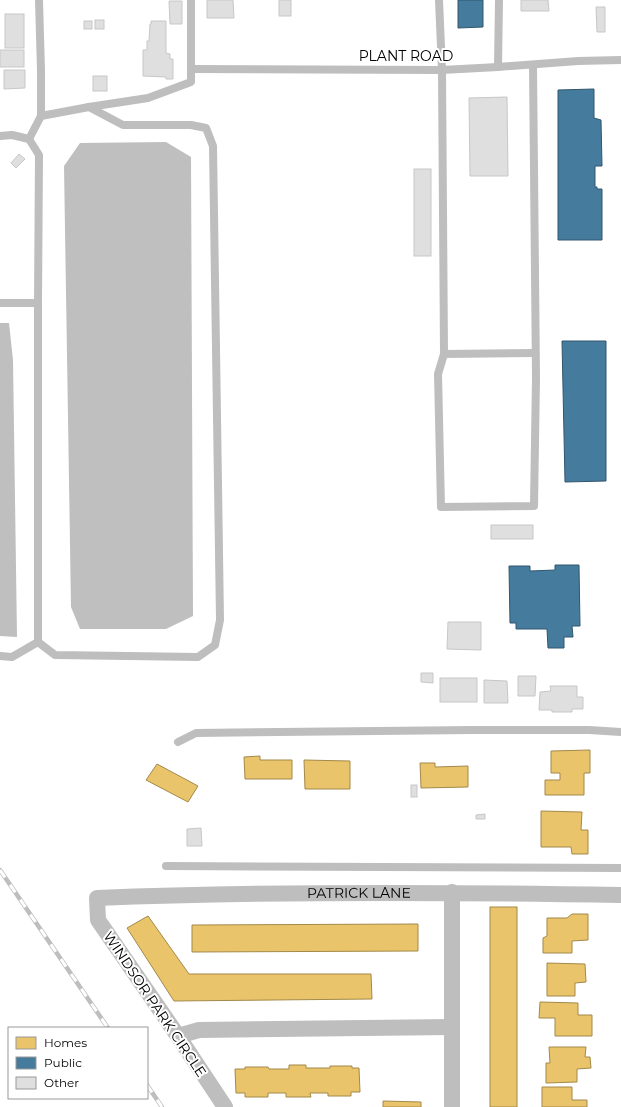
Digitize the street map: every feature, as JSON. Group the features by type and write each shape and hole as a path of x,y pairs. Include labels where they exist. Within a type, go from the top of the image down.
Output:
{"street":[{"name":"PATRICK LANE","path":"97,898 178,895 452,892 621,895"},
{"path":"452,892 452,1107"},
{"name":"WINDSOR PARK CIRCLE","path":"97,898 98,920 225,1107"},
{"path":"178,1036 200,1030 452,1027"}],"lane":[{"path":"29,139 41,116 39,0"},
{"path":"41,116 148,98 191,82 191,0"},
{"path":"439,0 442,70 444,354 438,374 441,507 534,506 535,353 533,65"},
{"path":"498,67 499,0"},
{"name":"PLANT ROAD","path":"191,69 442,70 578,61 621,60"},
{"path":"38,642 55,655 198,656 215,645 220,620 213,146 206,128 191,125 123,124 89,107"},
{"path":"0,136 12,135 29,139 39,155 38,642"},
{"path":"0,303 38,303"},
{"path":"444,354 535,353"},
{"path":"0,656 12,656 38,642"},
{"path":"178,742 196,733 474,730 589,730 621,732"},
{"path":"166,866 621,868"}],"shaded area":[{"path":"166,142 191,157 193,616 166,629 80,629 71,607 64,166 80,143"},
{"path":"0,323 9,323 13,360 17,637 0,636"}],"building: Homes":[{"path":"590,750 590,773 584,773 584,795 545,795 545,780 560,780 560,773 551,773 551,751"},
{"path":"260,756 260,760 292,760 292,779 245,779 244,757"},
{"path":"304,760 350,761 350,789 305,789"},
{"path":"420,763 435,763 435,767 468,766 468,787 421,788"},
{"path":"157,764 198,786 188,802 146,780"},
{"path":"541,811 582,812 581,830 588,830 588,854 572,854 571,847 541,847"},
{"path":"490,907 517,907 517,1107 490,1107"},
{"path":"572,914 588,914 588,940 572,941 572,953 543,953 543,938 547,936 547,918 567,918"},
{"path":"148,916 189,974 371,974 372,999 174,1001 127,928"},
{"path":"418,924 418,951 192,952 192,925"},
{"path":"547,963 585,964 586,982 575,983 575,996 547,996"},
{"path":"540,1002 578,1003 578,1015 592,1015 592,1036 555,1036 555,1018 539,1018"},
{"path":"549,1047 586,1047 585,1057 590,1057 591,1068 577,1069 577,1082 546,1083 546,1063 550,1063"},
{"path":"289,1065 306,1065 306,1068 352,1066 352,1068 359,1068 360,1092 351,1092 351,1096 328,1096 328,1093 310,1093 311,1097 286,1097 286,1093 268,1093 268,1097 245,1097 245,1093 236,1093 235,1069 245,1069 245,1067 268,1067 269,1069 289,1069"},
{"path":"542,1087 572,1087 572,1100 587,1100 587,1107 542,1107"},
{"path":"383,1101 421,1102 421,1107 383,1107"}],"building: Public":[{"path":"458,0 483,0 483,27 458,28"},
{"path":"594,89 594,118 601,120 602,166 595,166 595,187 597,187 597,189 602,189 602,240 558,240 558,90"},
{"path":"562,341 606,341 606,481 565,482"},
{"path":"555,565 579,565 580,626 572,626 573,637 564,637 564,648 548,648 547,629 516,629 516,623 510,623 509,566 530,566 530,571 555,570"}],"building: Other":[{"path":"207,0 233,0 234,18 207,18"},
{"path":"279,0 291,0 291,16 279,16"},
{"path":"521,0 548,0 549,11 521,11"},
{"path":"169,1 182,1 182,24 170,24"},
{"path":"596,7 605,7 605,32 597,32"},
{"path":"5,14 24,14 24,48 5,48"},
{"path":"95,20 104,20 104,29 95,29"},
{"path":"84,21 92,21 92,29 84,29"},
{"path":"151,21 166,21 166,53 170,54 170,59 173,59 173,79 166,79 166,77 143,76 143,50 147,50 147,41 149,41"},
{"path":"0,50 24,50 24,67 0,67"},
{"path":"4,70 25,70 25,88 4,89"},
{"path":"93,76 107,76 107,91 93,91"},
{"path":"507,97 508,176 470,176 469,98"},
{"path":"19,154 25,159 16,168 11,163"},
{"path":"414,169 431,169 431,256 414,256"},
{"path":"491,525 533,525 533,539 491,539"},
{"path":"448,622 481,622 481,650 447,649"},
{"path":"421,673 433,673 433,683 421,682"},
{"path":"518,676 536,676 535,696 518,696"},
{"path":"440,678 477,678 477,702 440,702"},
{"path":"484,680 507,681 508,703 484,703"},
{"path":"550,686 577,686 577,697 583,697 583,709 572,709 572,712 552,712 552,710 539,710 540,692 551,691"},
{"path":"411,785 417,785 417,797 411,797"},
{"path":"485,814 485,819 476,819 476,815"},
{"path":"201,828 202,846 187,846 187,829"}],"railway":[{"path":"0,870 107,1027"},
{"path":"148,1086 162,1107"}]}
